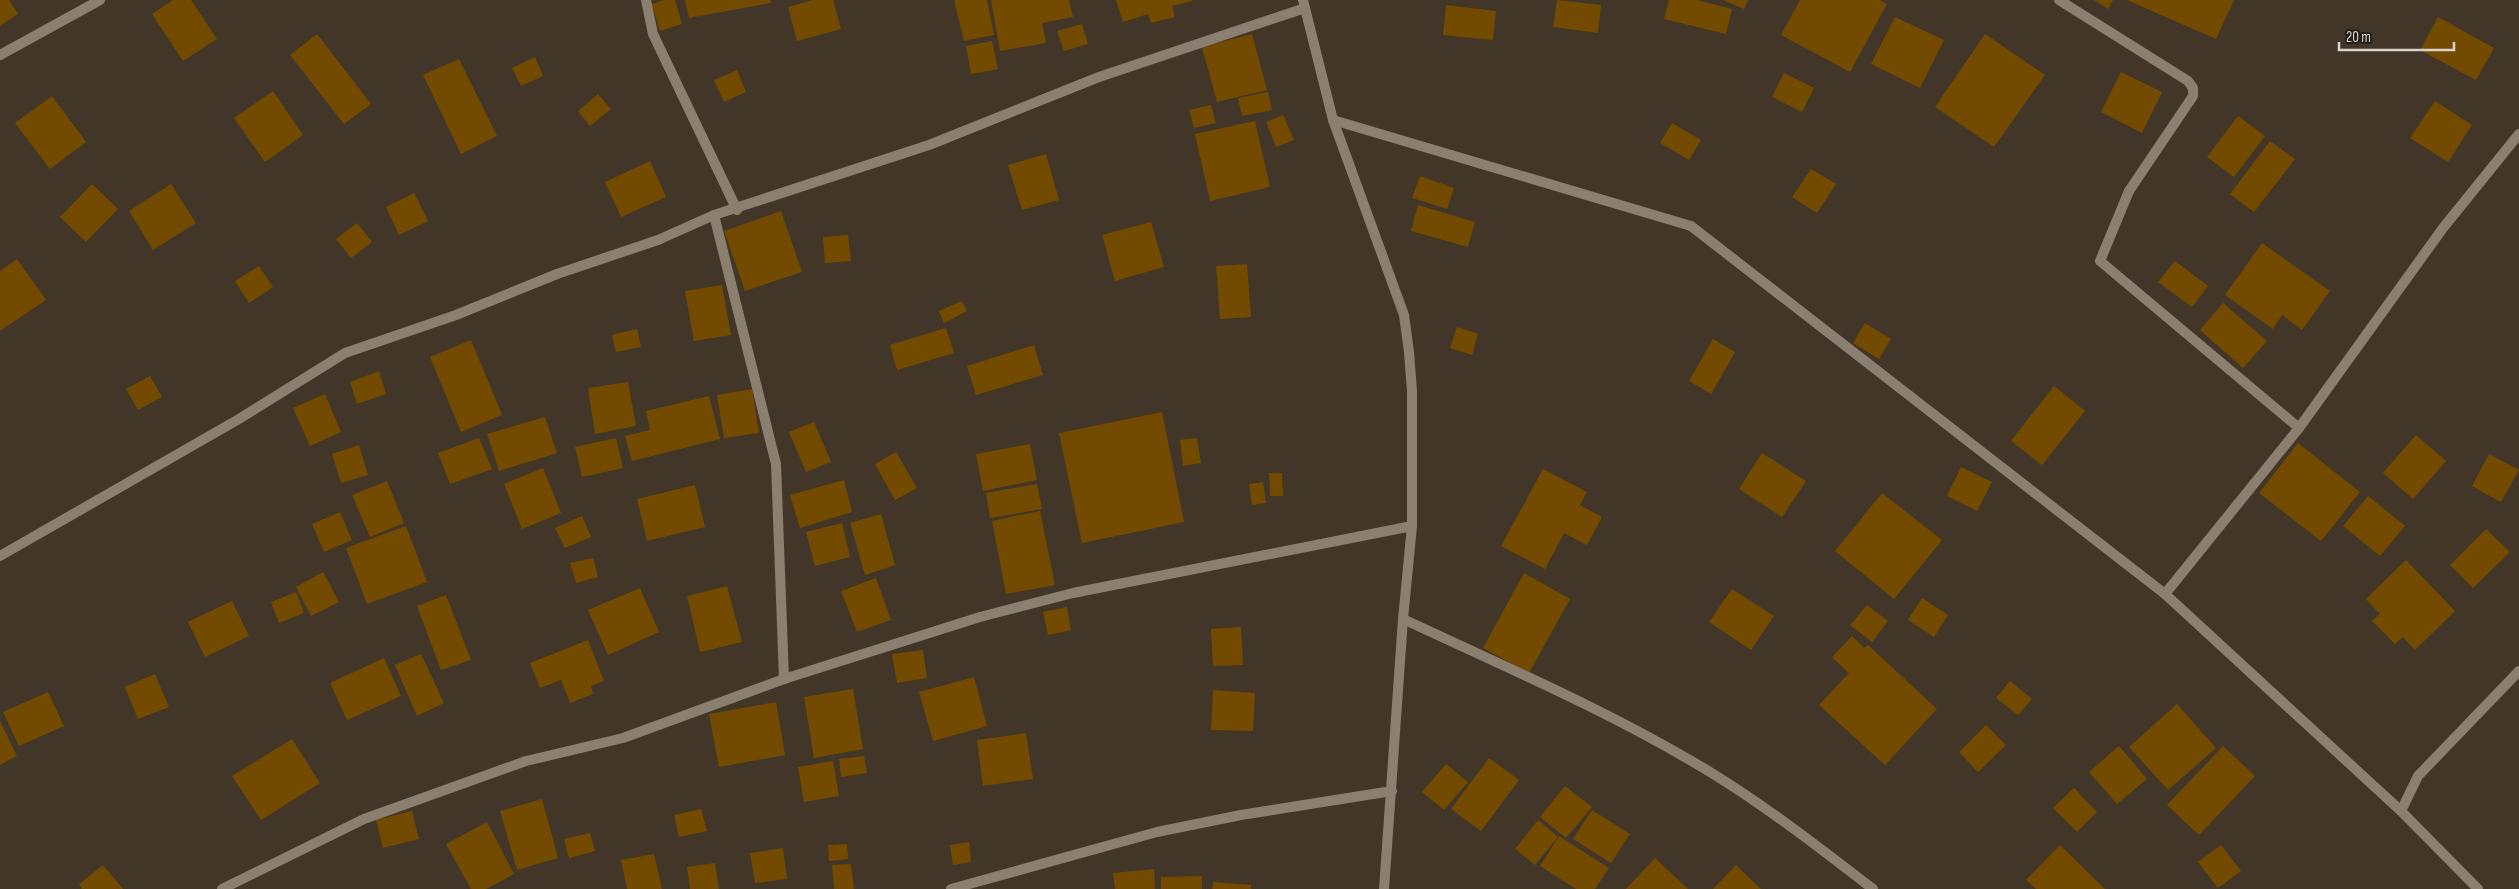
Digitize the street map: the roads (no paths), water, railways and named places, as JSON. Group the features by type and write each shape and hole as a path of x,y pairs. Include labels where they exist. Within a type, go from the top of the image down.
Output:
{"street":[{"path":"0,55 100,0"},
{"path":"646,0 653,34 708,145 737,210"},
{"path":"2059,0 2188,81 2193,88 2193,96 2129,191 2100,261 2299,428"},
{"path":"0,556 239,419 345,353 456,315 558,274 658,240 714,215 737,210 929,145 1099,78 1304,4 1333,120 1404,315 1412,392 1412,526 1403,619 1384,889"},
{"path":"1333,120 1691,226 2165,594 2401,811 2478,889"},
{"path":"2165,594 2299,428 2443,228 2519,134"},
{"path":"714,215 776,464 784,678"},
{"path":"222,889 364,819 526,761 623,738 784,678 980,617 1073,593 1412,526"},
{"path":"1403,619 1601,713 1710,772 1814,843 1873,889"},
{"path":"2401,811 2418,776 2519,671"},
{"path":"951,889 1157,832 1241,815 1392,791"}]}
